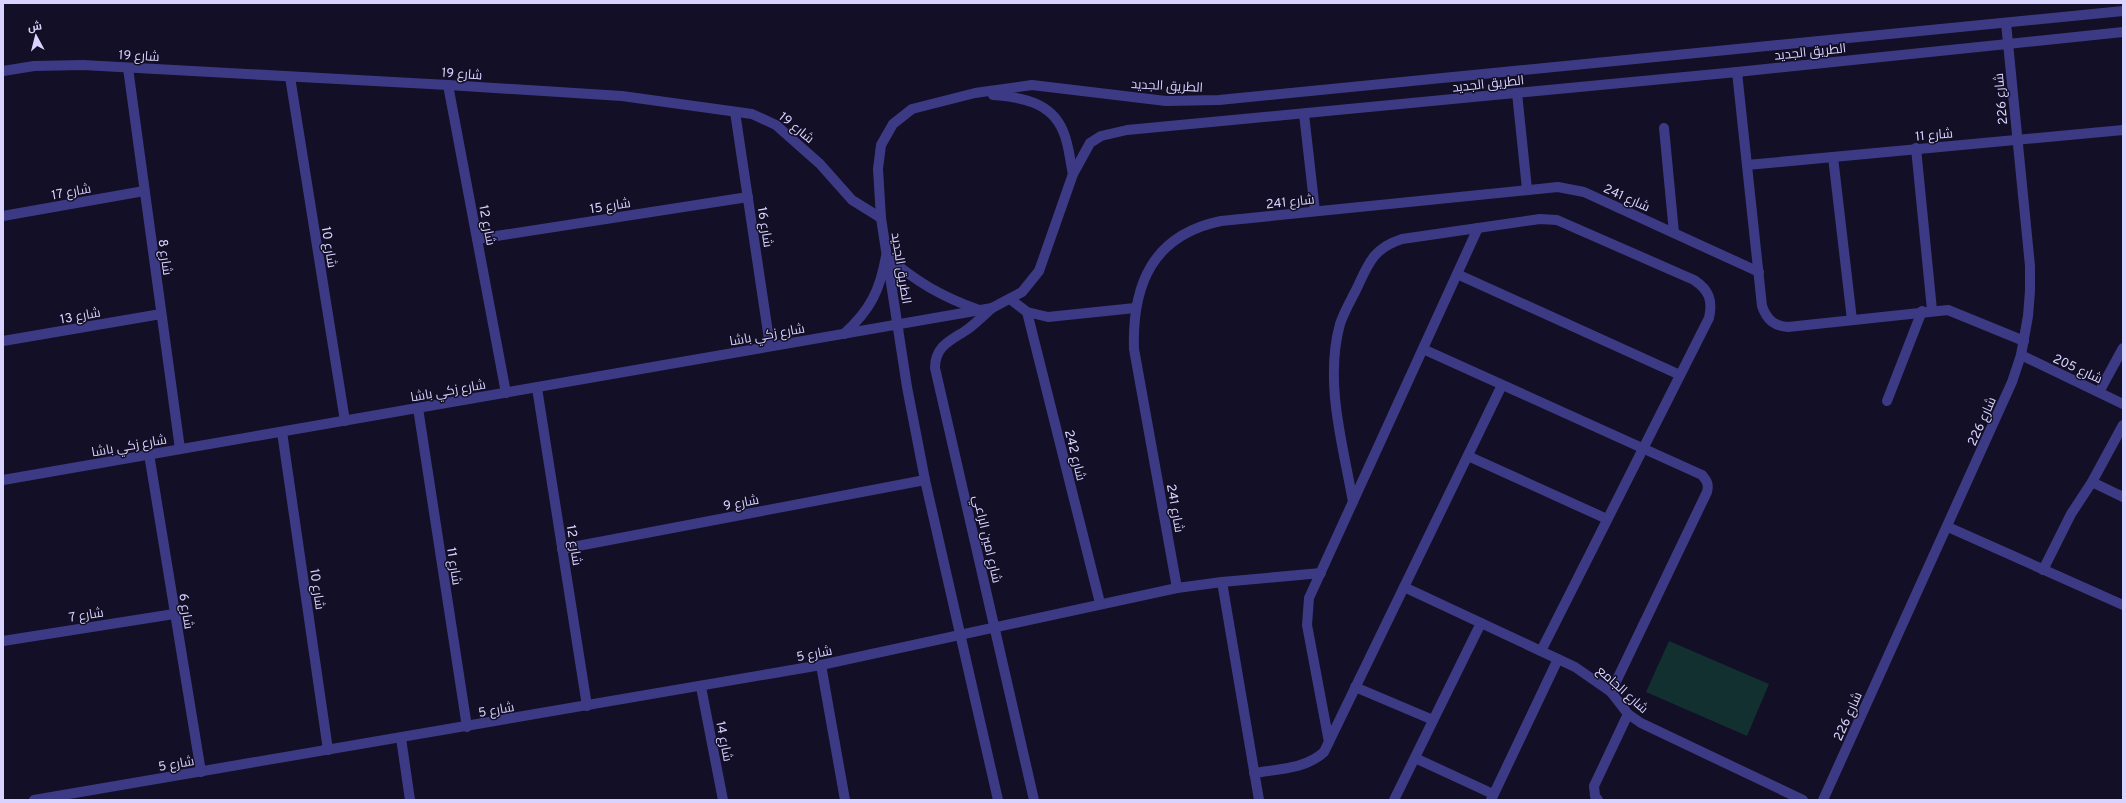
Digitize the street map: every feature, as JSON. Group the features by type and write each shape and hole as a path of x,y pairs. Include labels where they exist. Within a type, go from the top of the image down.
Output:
{"street":[{"name":"الطريق الجديد","path":"2123,11 2006,24 1219,100 1166,101 1032,85 975,93 912,109 893,124 881,144 878,169 881,218 898,326 992,308 1022,292 1039,271 1073,174 1090,143 1101,136 1151,126 1304,114 1737,72 2123,32"},
{"name":"شارع 226","path":"1823,800 1948,527 2012,382 2021,355 2030,298 2030,266 2006,24"},
{"name":"شارع 19","path":"3,71 53,65 448,84 622,96 752,114 776,125 820,164 852,200 881,218"},
{"name":"شارع 8","path":"128,68 180,449"},
{"path":"1737,72 1762,306 1765,315 1771,322 1779,326 1788,327 1927,311 1954,312 2024,341"},
{"name":"شارع 10","path":"290,77 345,421"},
{"name":"شارع 12","path":"448,84 506,393"},
{"path":"975,93 1013,97 1040,104 1054,116 1064,132 1073,174"},
{"path":"1517,93 1527,189"},
{"name":"شارع 16","path":"735,112 770,346"},
{"path":"1304,114 1315,211"},
{"path":"1664,128 1674,233"},
{"name":"شارع 11","path":"1747,165 1916,148 2123,130"},
{"path":"1888,402 1927,311 1916,148"},
{"path":"1833,156 1852,320"},
{"name":"شارع 241","path":"1177,588 1134,349 1135,308 1147,273 1157,257 1170,243 1185,232 1202,225 1221,221 1558,187 1584,192 1759,272"},
{"name":"شارع 17","path":"3,216 144,191"},
{"name":"شارع 15","path":"477,239 748,197"},
{"path":"1353,502 1336,399 1334,374 1335,348 1341,323 1367,266 1375,253 1388,244 1402,239 1478,228 1540,220 1557,220 1694,280 1704,286 1710,295 1712,306 1709,318 1541,651"},
{"path":"1329,742 1307,625 1309,598 1478,228"},
{"path":"844,334 860,318 874,300 882,279 886,256 928,289 953,301 980,310"},
{"path":"1457,274 1680,375"},
{"path":"1010,299 1028,312 1048,317 1135,308"},
{"name":"شارع امين الراعي","path":"992,308 969,328 944,343 937,355 935,368 1034,800"},
{"name":"شارع 242","path":"1028,312 1100,603"},
{"name":"شارع 13","path":"3,341 161,314"},
{"path":"898,326 924,480 998,800"},
{"name":"شارع زكي باشا","path":"3,480 537,388 770,346 898,326"},
{"path":"2099,392 2123,348"},
{"path":"1423,349 1702,475 1706,480 1708,486 1611,692"},
{"name":"شارع 205","path":"2021,355 2123,404"},
{"path":"1254,773 1305,764 1315,760 1324,752 1502,385"},
{"name":"شارع 12","path":"537,388 587,706"},
{"name":"شارع 11","path":"418,408 467,727"},
{"path":"2043,570 2071,514 2092,482 2123,425"},
{"name":"شارع 10","path":"282,432 328,750"},
{"name":"شارع 6","path":"149,454 201,772"},
{"path":"1468,456 1607,519"},
{"name":"شارع 9","path":"562,549 924,480"},
{"path":"2092,482 2123,497"},
{"path":"1948,527 2123,605"},
{"name":"شارع 5","path":"36,800 701,687 821,665 995,629 1100,603 1177,588 1222,582 1321,574"},
{"path":"1222,582 1259,800"},
{"name":"شارع الجامع","path":"1404,587 1582,671 1611,692 1628,714 1641,723 1803,800"},
{"name":"شارع 7","path":"3,641 174,614"},
{"path":"1394,800 1481,623"},
{"path":"1415,758 1492,797 1558,659"},
{"path":"821,665 845,800"},
{"name":"شارع 14","path":"701,687 723,800"},
{"path":"1355,687 1433,720"},
{"path":"1598,800 1594,796 1594,786 1628,714"},
{"path":"401,738 410,800"}],"green space":[{"path":"1669,641 1769,684 1747,736 1646,692"}]}
